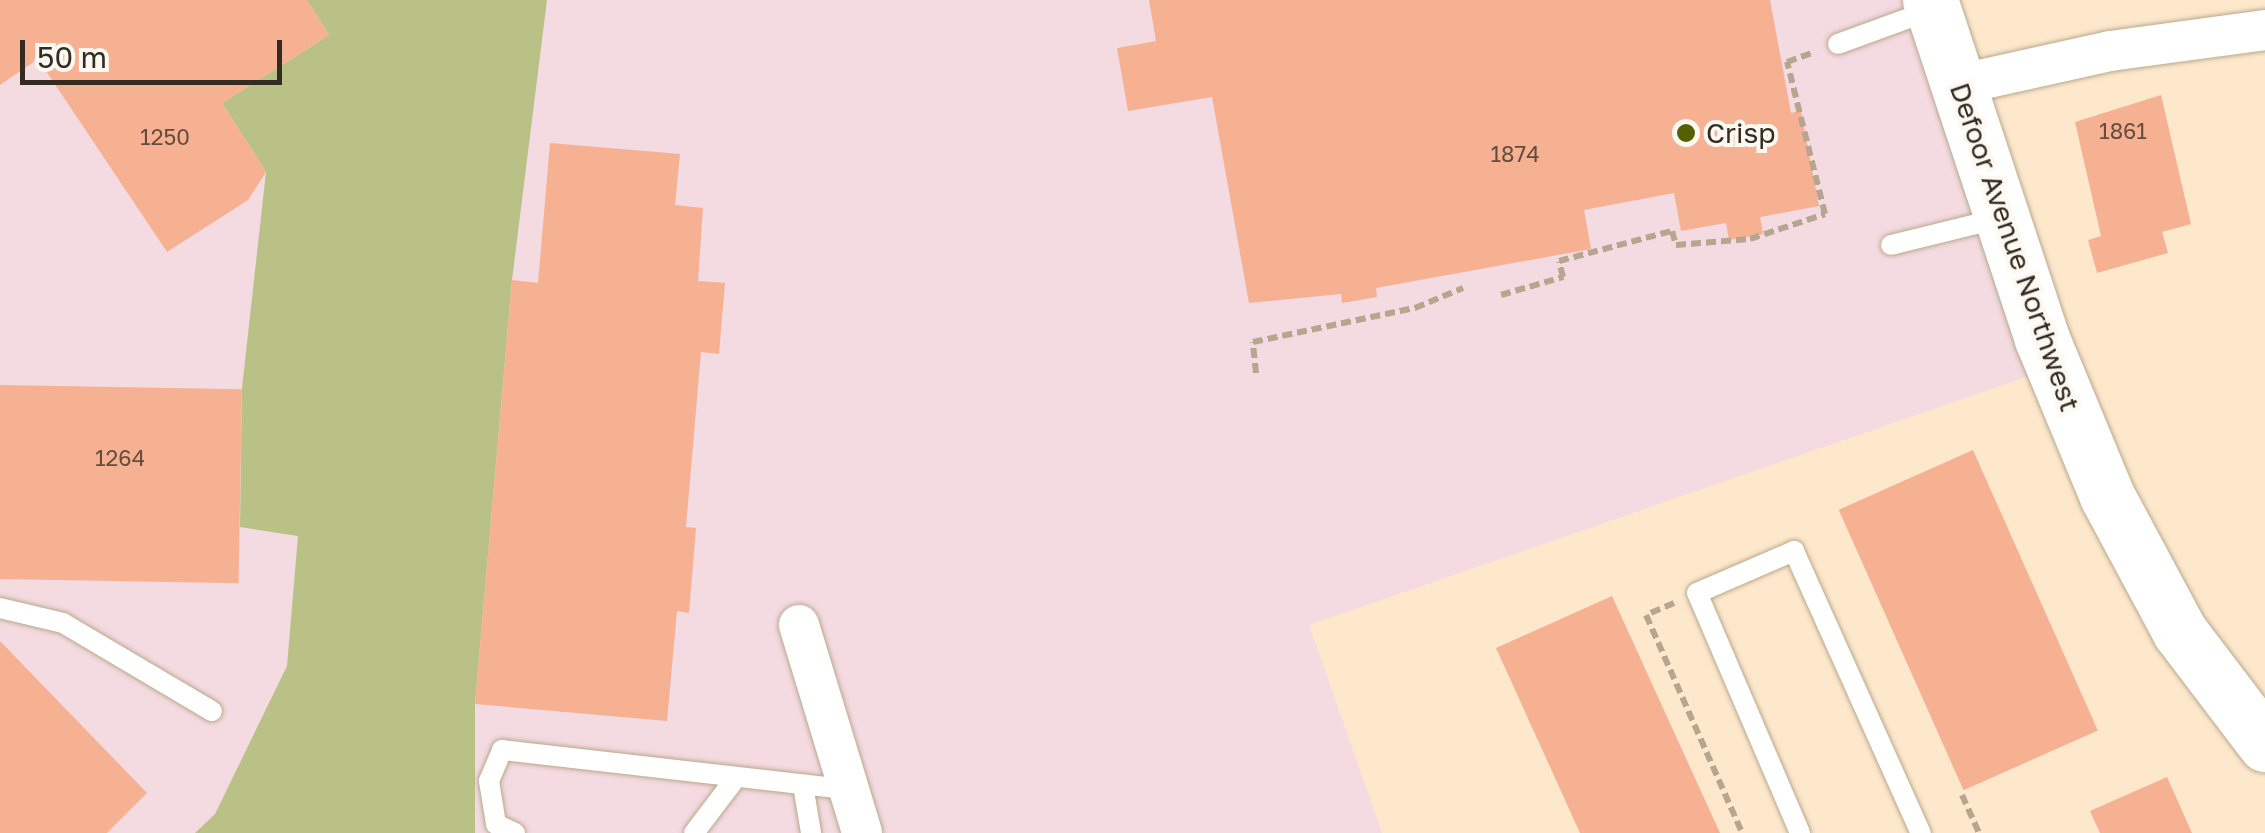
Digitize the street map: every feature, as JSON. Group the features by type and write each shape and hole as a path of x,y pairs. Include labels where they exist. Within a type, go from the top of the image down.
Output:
{"street":[{"name":"Defoor Avenue Northwest","path":"1932,5 2042,339 2108,496 2180,632 2265,744"},
{"path":"1957,85 2110,51 2265,30"},
{"path":"799,625 853,790 862,833"}],"lane":[{"path":"1838,44 1932,5"},
{"path":"1892,245 2002,218"},
{"path":"1800,833 1697,593 1794,551 1921,833"},
{"path":"0,608 63,622 212,711"},
{"path":"515,833 496,824 490,782 502,750 853,790"},
{"path":"694,833 735,778"},
{"path":"804,785 811,833"}],"path":[{"path":"1501,295 1563,277 1559,261 1672,231 1676,244 1750,239 1825,214 1787,62 1838,44"},
{"path":"1256,373 1252,342 1414,308 1463,288"},
{"path":"1646,615 1742,833"},
{"path":"1962,795 1979,833"}],"shaded area":[{"path":"0,0 1932,0 2055,367 1309,625 1382,833 0,833"}],"green space":[{"path":"307,0 547,0 512,280 475,704 475,833 195,833 215,814 287,666 298,536 240,527 242,388 266,172 222,103 329,35"}],"building":[{"path":"0,0 307,0 329,35 222,103 266,172 248,200 167,252 38,59 0,85"},
{"path":"1149,0 1770,0 1791,113 1801,111 1819,206 1760,217 1763,234 1729,240 1726,223 1681,231 1674,193 1584,210 1591,249 1376,288 1377,297 1342,303 1341,294 1249,303 1212,97 1128,111 1117,48 1156,41"},
{"path":"2161,95 2191,224 2162,232 2168,253 2097,273 2088,240 2101,236 2075,122"},
{"path":"550,143 680,154 675,205 703,208 698,281 725,283 719,354 701,352 686,527 696,528 689,613 677,611 667,721 475,704 512,280 538,283"},
{"path":"0,385 242,389 239,583 0,579"},
{"path":"1973,450 2098,730 1964,790 1839,510"},
{"path":"1612,596 1720,833 1580,833 1496,648"},
{"path":"0,641 147,793 107,833 0,833"},
{"path":"2167,777 2192,833 2100,833 2090,811"}],"place":[{"name":"Crisp","path":"1686,133"}]}
